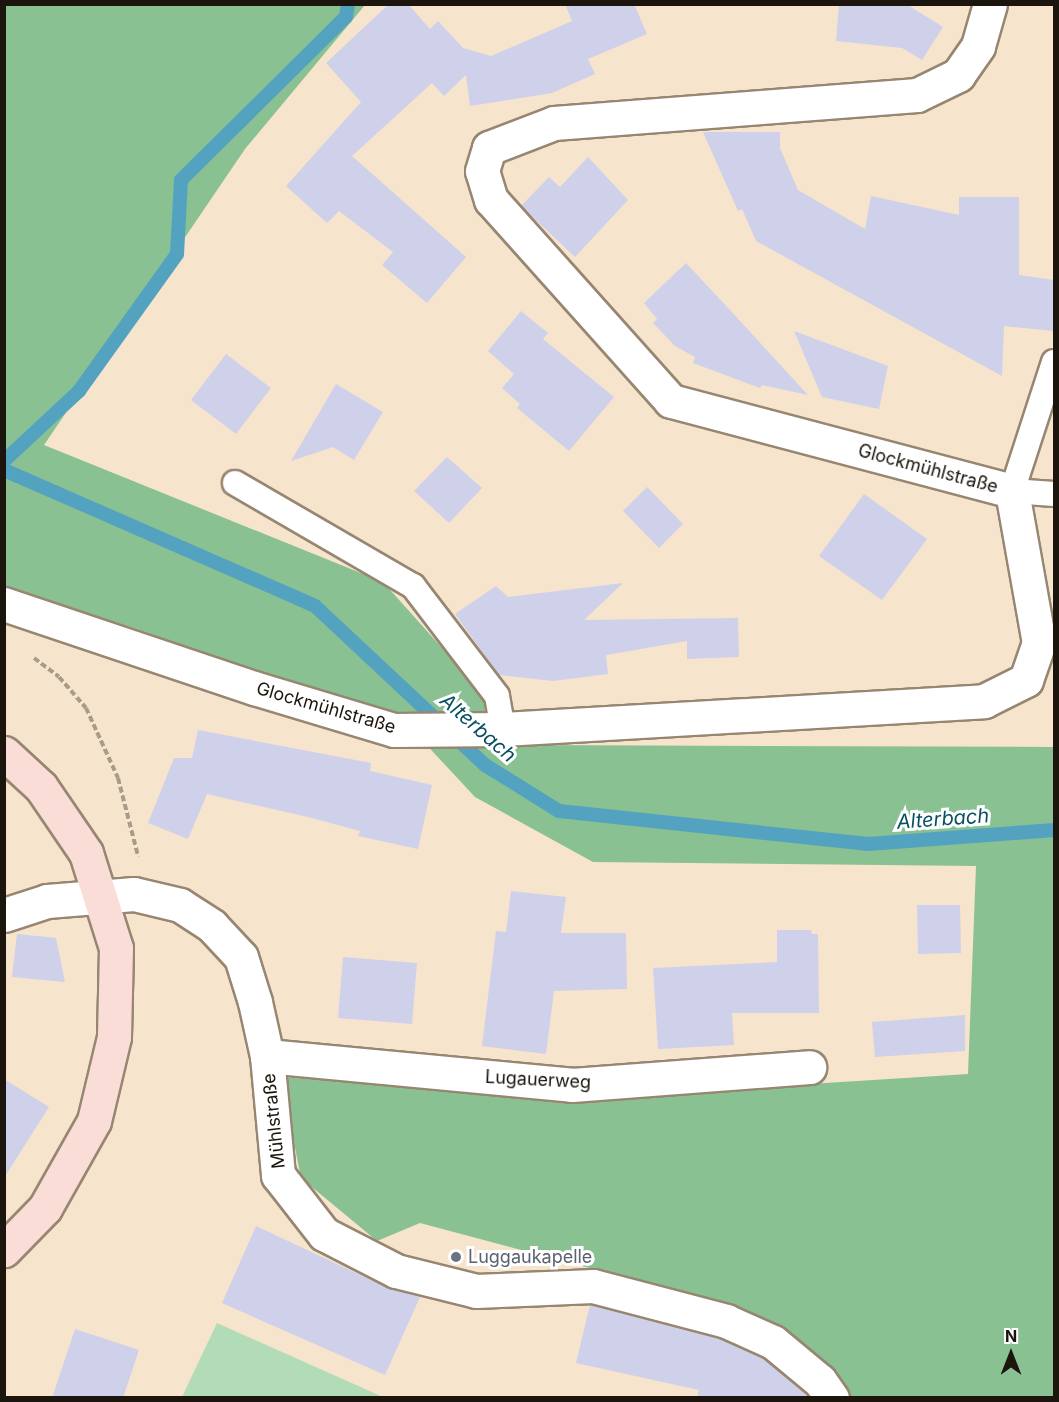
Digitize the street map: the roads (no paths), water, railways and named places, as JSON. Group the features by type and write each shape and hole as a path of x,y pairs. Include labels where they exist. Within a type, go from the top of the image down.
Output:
{"main road":[{"path":"4,753 41,787 86,853 116,948 114,1036 94,1121 45,1208 4,1250"}],"street":[{"name":"Glockmühlstraße","path":"4,604 254,688 394,730 503,729 984,701 1026,680 1039,643 1012,491 671,401 491,200 482,171 489,148 554,123 917,95 958,75 978,46 990,4"},
{"name":"Mühlstraße","path":"4,915 47,901 134,894 180,905 212,926 241,957 267,1056 278,1175 324,1234 396,1271 476,1291 593,1286 726,1321 773,1342 820,1381 832,1398"},
{"name":"Lugauerweg","path":"267,1056 572,1085 809,1067"}],"lane":[{"path":"1054,362 1012,491 1054,494"},
{"path":"235,483 413,586 497,696 503,729"}],"waterway":[{"path":"4,461 79,391 177,254 181,180 346,17 348,4"},
{"name":"Alterbach","path":"4,470 315,606 485,765 559,811 868,844 1054,830"}],"place":[{"name":"Luggaukapelle","path":"456,1257"}]}
